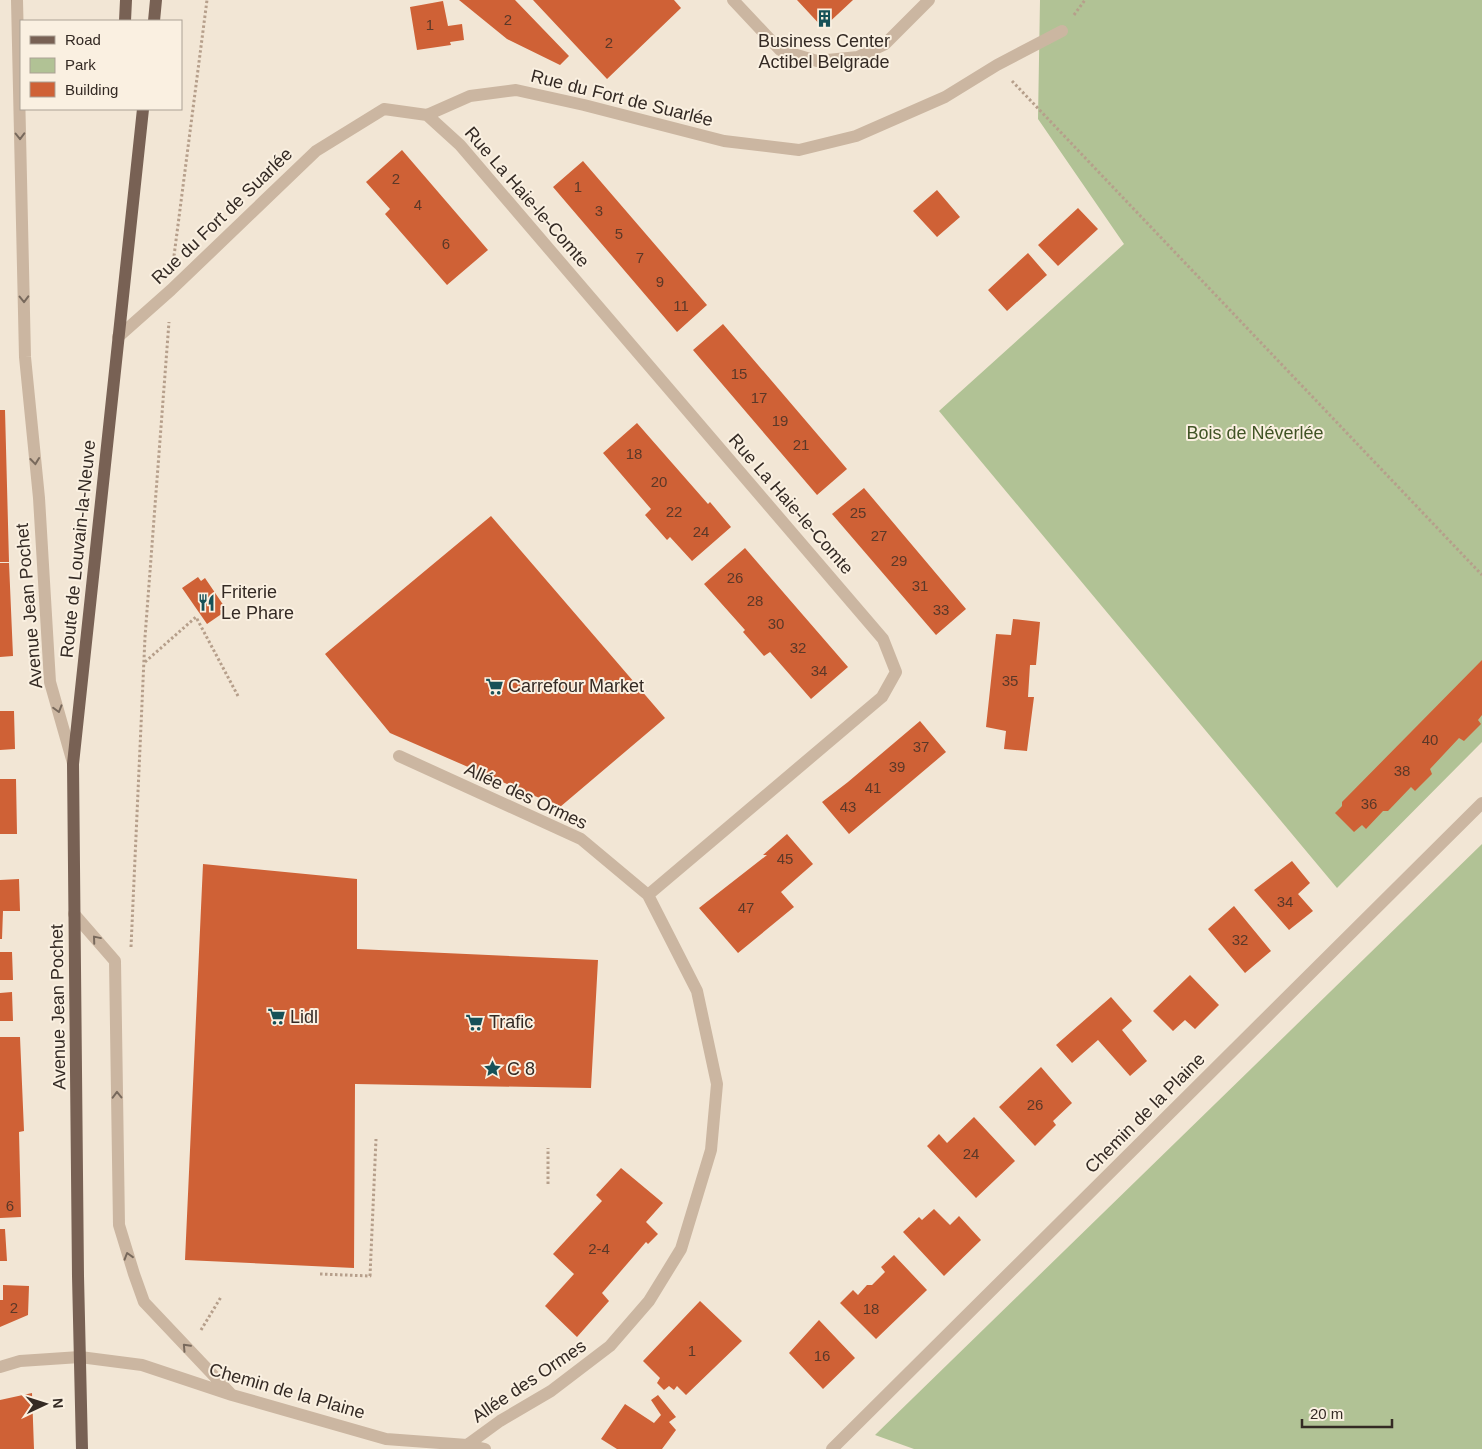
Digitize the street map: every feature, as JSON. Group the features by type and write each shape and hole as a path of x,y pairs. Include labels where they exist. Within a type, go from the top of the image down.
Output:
{"main road":[{"path":"126,0 126,20"},
{"path":"154,20 156,0"},
{"name":"Route de Louvain-la-Neuve","path":"73,764 143,110"},
{"name":"Avenue Jean Pochet","path":"73,764 82,1449"}],"street":[{"name":"Avenue Jean Pochet","path":"17,0 25,357 39,498 50,682 73,764"},
{"path":"732,0 780,50 817,61 858,57 885,44 929,0"},
{"name":"Rue du Fort de Suarlée","path":"118,338 316,151 384,108 427,115 470,96 516,90 584,105 724,141 799,150 856,136 945,97 998,65 1062,31"},
{"name":"Rue La Haie-le-Comte","path":"427,115 460,145 883,639 896,672 882,697 648,895"},
{"name":"Allée des Ormes","path":"399,756 581,840 648,895 697,991 717,1084 711,1150 681,1249 649,1301 610,1346 551,1391 500,1421 467,1445"},
{"name":"Chemin de la Plaine","path":"832,1449 1482,803"},
{"path":"74,914 115,962 119,1225 144,1302 232,1395"},
{"name":"Chemin de la Plaine","path":"0,1367 20,1361 80,1357 142,1365 232,1395 386,1439 467,1445 485,1449"}],"path":[{"path":"131,957 145,663 161,411 178,217 206,0"},
{"path":"998,65 1482,575"},
{"path":"145,663 196,617 238,696"},
{"path":"320,1274 370,1276 376,1139"},
{"path":"548,1148 548,1184"},
{"path":"188,1349 221,1297"}],"green space":[{"name":"Bois de Néverlée","path":"1040,0 1482,0 1482,742 1337,888 939,411 1124,244 1038,119"},
{"path":"1482,844 1482,1449 914,1449 875,1435"}],"building":[{"path":"459,0 515,0 569,56 560,65 507,39"},
{"path":"533,0 674,0 681,8 607,79"},
{"name":"Business Center Actibel Belgrade","path":"797,0 853,0 823,28"},
{"path":"443,1 448,26 462,24 464,40 450,42 451,45 417,50 410,7"},
{"path":"402,150 488,250 447,285 385,214 390,209 366,182"},
{"path":"583,161 707,305 677,332 553,187"},
{"path":"937,190 960,217 937,237 913,211"},
{"path":"1078,208 1098,229 1058,266 1038,245"},
{"path":"1028,253 1047,275 1007,311 988,290"},
{"path":"723,324 847,469 817,495 693,350"},
{"path":"0,410 5,410 9,562 0,562"},
{"path":"637,423 708,504 710,502 731,527 692,561 670,537 667,540 645,515 651,509 603,453"},
{"path":"864,488 966,609 936,635 832,514"},
{"name":"Carrefour Market","path":"491,516 665,718 560,807 390,733 325,654"},
{"path":"745,548 848,667 811,699 770,652 764,656 743,632 745,630 704,584"},
{"path":"0,563 9,563 13,656 0,657"},
{"path":"198,577 201,581 205,578 224,606 220,609 223,613 207,624 182,588"},
{"path":"1013,619 1040,622 1036,665 1030,665 1028,697 1034,697 1027,751 1004,749 1006,731 986,727 996,634 1011,635"},
{"path":"1482,660 1482,715 1478,720 1481,724 1464,741 1459,738 1430,769 1432,774 1415,791 1411,787 1388,811 1383,811 1366,829 1362,825 1354,832 1335,813 1342,806 1342,802"},
{"path":"0,711 14,711 15,749 0,750"},
{"path":"920,721 946,752 849,834 822,802"},
{"path":"0,779 16,779 17,834 0,834"},
{"path":"787,834 813,864 781,892 794,907 738,953 699,908 767,855 763,855"},
{"path":"1292,861 1310,883 1298,894 1313,911 1289,930 1254,890"},
{"name":"Lidl","path":"203,864 357,879 357,949 598,960 591,1088 355,1084 354,1268 185,1260"},
{"path":"19,879 20,911 3,911 2,939 0,939 0,880"},
{"path":"1234,906 1271,951 1245,973 1208,929"},
{"path":"0,952 12,952 13,980 0,980"},
{"path":"1190,975 1219,1005 1195,1029 1185,1020 1173,1031 1153,1011"},
{"path":"12,992 13,1021 0,1021 0,993"},
{"path":"1111,997 1132,1021 1122,1030 1147,1061 1130,1076 1098,1040 1072,1063 1056,1045"},
{"path":"0,1037 20,1037 24,1131 19,1132 21,1217 0,1218"},
{"path":"1041,1067 1072,1103 1053,1121 1056,1125 1035,1146 999,1107"},
{"path":"974,1117 1015,1161 976,1198 927,1146 939,1134 947,1143"},
{"path":"621,1168 663,1203 646,1222 658,1234 648,1244 646,1242 602,1293 609,1301 577,1337 545,1306 574,1274 553,1254 602,1201 596,1195"},
{"path":"934,1209 950,1225 959,1216 981,1240 944,1276 903,1232 919,1217 922,1220"},
{"path":"0,1229 5,1229 7,1261 0,1261"},
{"path":"894,1255 927,1290 876,1339 840,1303 853,1290 858,1295 867,1285 872,1285 885,1272 881,1267"},
{"path":"3,1285 29,1286 28,1315 0,1327 0,1300 3,1300"},
{"path":"700,1301 742,1341 686,1395 677,1386 674,1390 669,1386 664,1390 657,1383 660,1378 643,1361"},
{"path":"819,1320 855,1358 823,1389 789,1353"},
{"path":"32,1393 34,1449 0,1449 0,1400"},
{"path":"658,1395 676,1417 669,1422 676,1430 662,1449 617,1449 601,1439 625,1404 654,1423 661,1415 651,1400"}],"place":[{"name":"Business Center Actibel Belgrade","path":"824,18"},
{"name":"Friterie Le Phare","path":"207,602"},
{"name":"Carrefour Market","path":"494,686"},
{"name":"Lidl","path":"276,1017"},
{"name":"Trafic","path":"475,1022"},
{"name":"C 8","path":"493,1069"}]}
